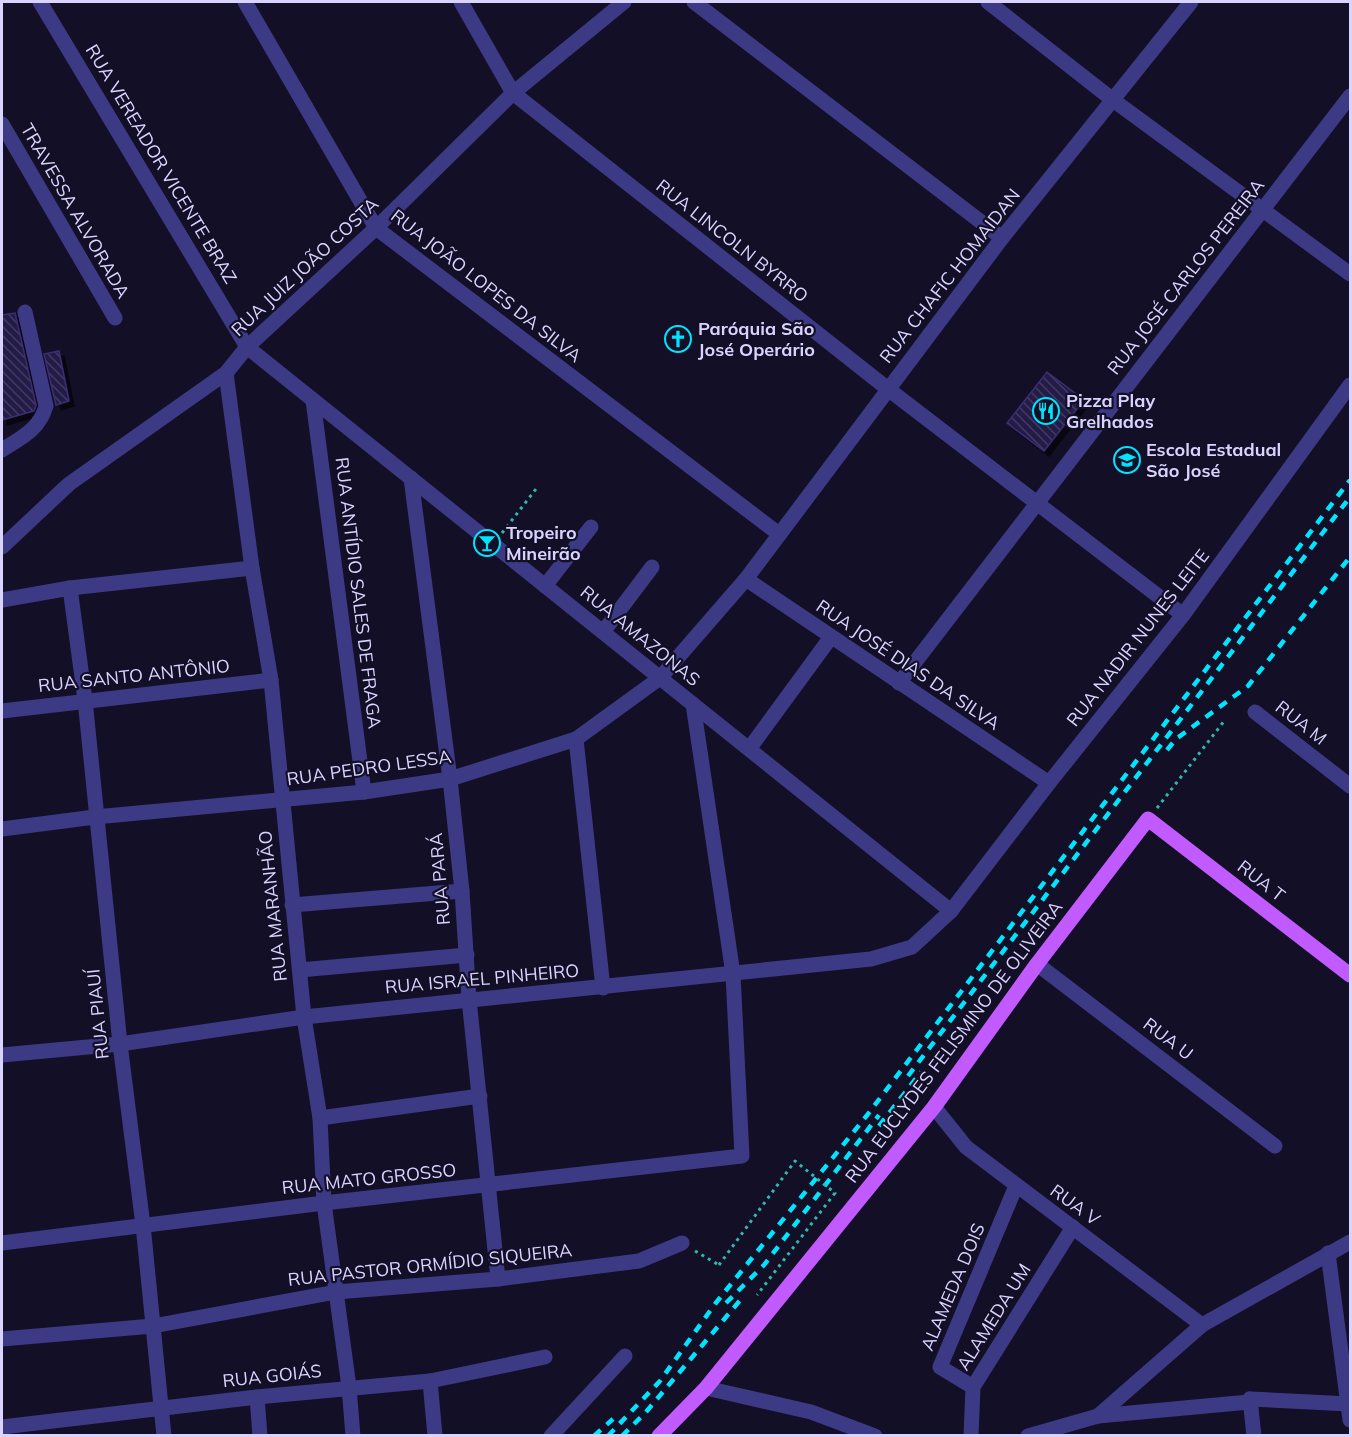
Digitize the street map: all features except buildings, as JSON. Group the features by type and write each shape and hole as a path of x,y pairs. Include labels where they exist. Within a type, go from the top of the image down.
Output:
{"main road":[{"name":"RUA EUCLYDES FELISMINO DE OLIVEIRA","path":"659,1436 706,1388 934,1107 1037,964 1148,819"},
{"name":"RUA T","path":"1148,819 1350,975"}],"street":[{"name":"RUA VEREADOR VICENTE BRAZ","path":"40,2 247,347"},
{"name":"RUA JOÃO LOPES DA SILVA","path":"245,2 376,228 779,534"},
{"name":"RUA LINCOLN BYRRO","path":"461,2 513,93 888,388 1183,615"},
{"name":"RUA JUIZ JOÃO COSTA","path":"2,547 69,484 226,373 247,347 376,228 513,93 624,2"},
{"path":"694,2 1002,238"},
{"path":"988,2 1113,100 1350,274"},
{"name":"RUA CHAFIC HOMAIDAN","path":"746,579 1002,238 1191,2"},
{"name":"RUA JOSÉ CARLOS PEREIRA","path":"899,683 1350,96"},
{"name":"TRAVESSA ALVORADA","path":"2,124 115,318"},
{"path":"2,450 43,420 46,406 25,312"},
{"name":"RUA AMAZONAS","path":"247,347 951,911"},
{"name":"RUA MARANHÃO","path":"226,373 252,568 271,680 304,1017 320,1118 324,1203 354,1436"},
{"name":"RUA NADIR NUNES LEITE","path":"951,911 1049,783 1183,615 1350,385"},
{"name":"RUA ANTÍDIO SALES DE FRAGA","path":"313,400 364,792"},
{"name":"RUA PARÁ","path":"411,478 450,779 462,891 469,999 498,1279"},
{"path":"545,586 591,527"},
{"path":"603,632 652,567"},
{"path":"2,600 70,588 252,568"},
{"name":"RUA PEDRO LESSA","path":"2,829 95,817 364,792 450,779 576,738 660,678 746,579"},
{"name":"RUA JOSÉ DIAS DA SILVA","path":"746,579 1049,783"},
{"name":"RUA PIAUÍ","path":"70,588 85,700 95,817 143,1225 164,1436"},
{"path":"749,749 831,637"},
{"name":"RUA SANTO ANTÔNIO","path":"2,711 271,680"},
{"path":"693,704 733,974"},
{"name":"RUA M","path":"1255,712 1350,786"},
{"path":"576,738 603,988"},
{"path":"292,905 462,891"},
{"name":"RUA ISRAEL PINHEIRO","path":"2,1055 120,1044 304,1017 870,959 912,947 951,911"},
{"path":"300,970 467,955"},
{"name":"RUA U","path":"1037,964 1275,1146"},
{"name":"RUA MATO GROSSO","path":"2,1243 324,1203 742,1156 733,974"},
{"path":"320,1118 480,1096"},
{"name":"RUA V","path":"934,1107 966,1147 1202,1324"},
{"name":"ALAMEDA DOIS","path":"973,1387 940,1366 1016,1186"},
{"name":"ALAMEDA UM","path":"971,1436 973,1387 1073,1227"},
{"path":"1098,1416 1202,1324 1350,1242"},
{"name":"RUA PASTOR ORMÍDIO SIQUEIRA","path":"2,1339 153,1326 336,1292 498,1279 639,1260 682,1243"},
{"path":"1328,1253 1350,1420"},
{"name":"RUA GOIÁS","path":"2,1427 349,1387 430,1381 545,1356"},
{"path":"551,1436 625,1356"},
{"path":"430,1381 435,1436"},
{"path":"706,1388 811,1412 872,1435"},
{"path":"257,1397 260,1436"},
{"path":"1028,1436 1098,1416 1249,1402 1250,1399 1349,1404"},
{"path":"1250,1399 1254,1436"}],"path":[{"path":"494,544 536,489"},
{"path":"1148,819 1225,720"},
{"path":"682,1243 719,1265 795,1161 835,1193 757,1295"}],"railway":[{"path":"608,1436 660,1381 715,1304 868,1114 1350,480"},
{"path":"908,1076 1350,497"},
{"path":"1167,750 1176,739 1248,686 1350,557"},
{"path":"879,1126 921,1072"},
{"path":"726,1303 764,1265 879,1115"},
{"path":"622,1436 646,1412 742,1298"},
{"path":"594,1436 613,1419"}],"place":[{"name":"Paróquia São José Operário","path":"678,339"},
{"name":"Pizza Play Grelhados","path":"1046,411"},
{"name":"Escola Estadual São José","path":"1127,460"},
{"name":"Tropeiro Mineirão","path":"487,543"}]}
